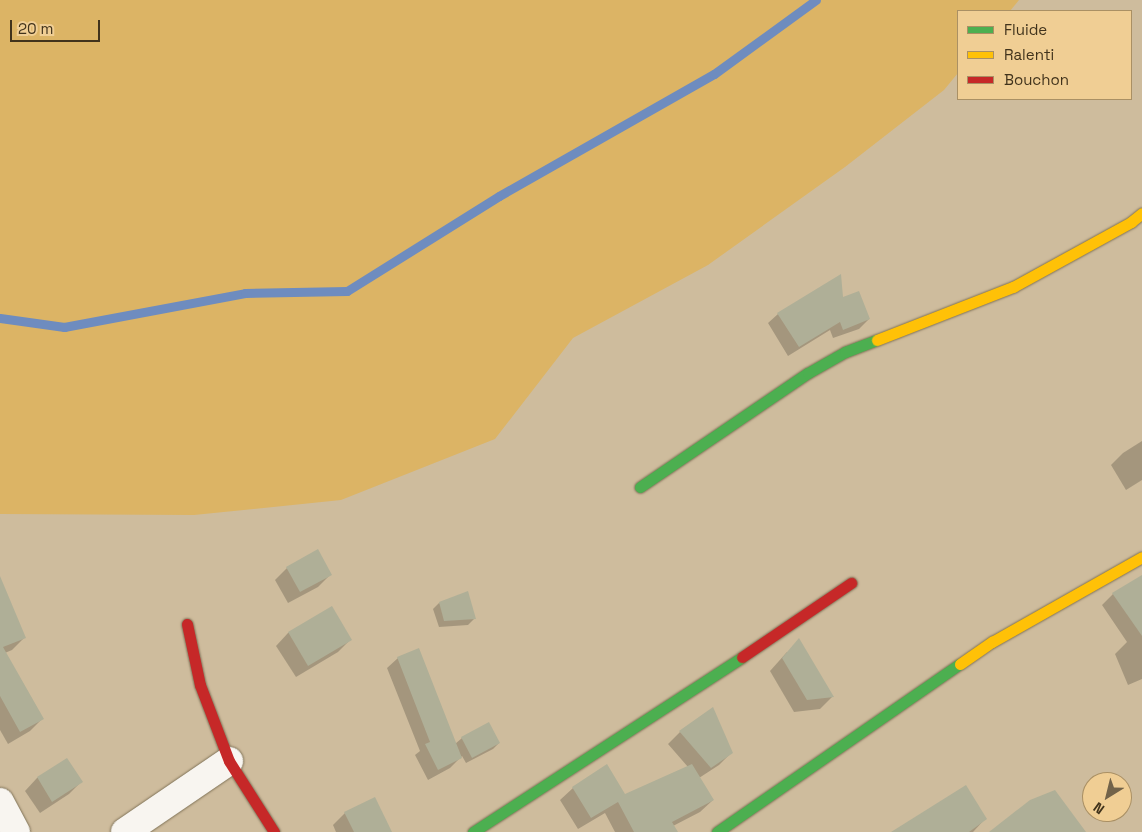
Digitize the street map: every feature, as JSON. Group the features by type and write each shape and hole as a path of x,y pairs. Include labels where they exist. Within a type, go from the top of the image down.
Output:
{"street":[{"path":"640,487 808,372 845,352 1013,286 1131,222 1142,213"},
{"path":"717,832 992,642 1142,557"},
{"path":"473,832 724,670 851,583"},
{"path":"187,624 200,685 229,761 274,832"},
{"path":"125,832 229,761"},
{"path":"0,802 16,832"}],"shaded area":[{"path":"0,0 1019,0 1011,10 957,10 957,74 944,90 845,167 708,265 573,338 495,439 341,500 194,515 0,514"}],"building":[{"path":"841,274 843,297 859,291 870,319 843,330 840,322 799,347 777,313"},
{"path":"318,549 332,575 300,592 286,567"},
{"path":"1142,575 1142,636 1112,593"},
{"path":"0,576 26,638 3,647 44,719 20,732 0,696"},
{"path":"468,591 476,619 444,621 439,602"},
{"path":"332,606 352,640 308,666 288,632"},
{"path":"799,638 834,697 807,700 782,658"},
{"path":"419,648 462,758 438,770 425,744 430,742 397,657"},
{"path":"713,707 733,753 711,768 679,731"},
{"path":"489,722 500,743 472,758 461,737"},
{"path":"67,758 83,782 52,802 37,777"},
{"path":"607,764 625,794 692,764 714,800 672,822 678,832 634,832 618,802 591,818 572,787"},
{"path":"966,785 987,819 969,832 891,832"},
{"path":"1055,790 1086,832 989,832 1030,800"},
{"path":"375,797 392,832 354,832 344,812"}],"waterway":[{"path":"0,318 64,327 245,293 347,291 499,196 714,74 816,0"}],"traffic: fast":[{"path":"640,487 808,373 845,352 877,340"},
{"path":"473,832 742,657"},
{"path":"717,832 960,664"}],"traffic: slow":[{"path":"877,340 1013,287 1131,222 1142,213"},
{"path":"960,664 992,642 1142,557"}],"traffic: jam":[{"path":"742,657 851,583"},
{"path":"187,624 200,685 229,761 274,832"}]}
